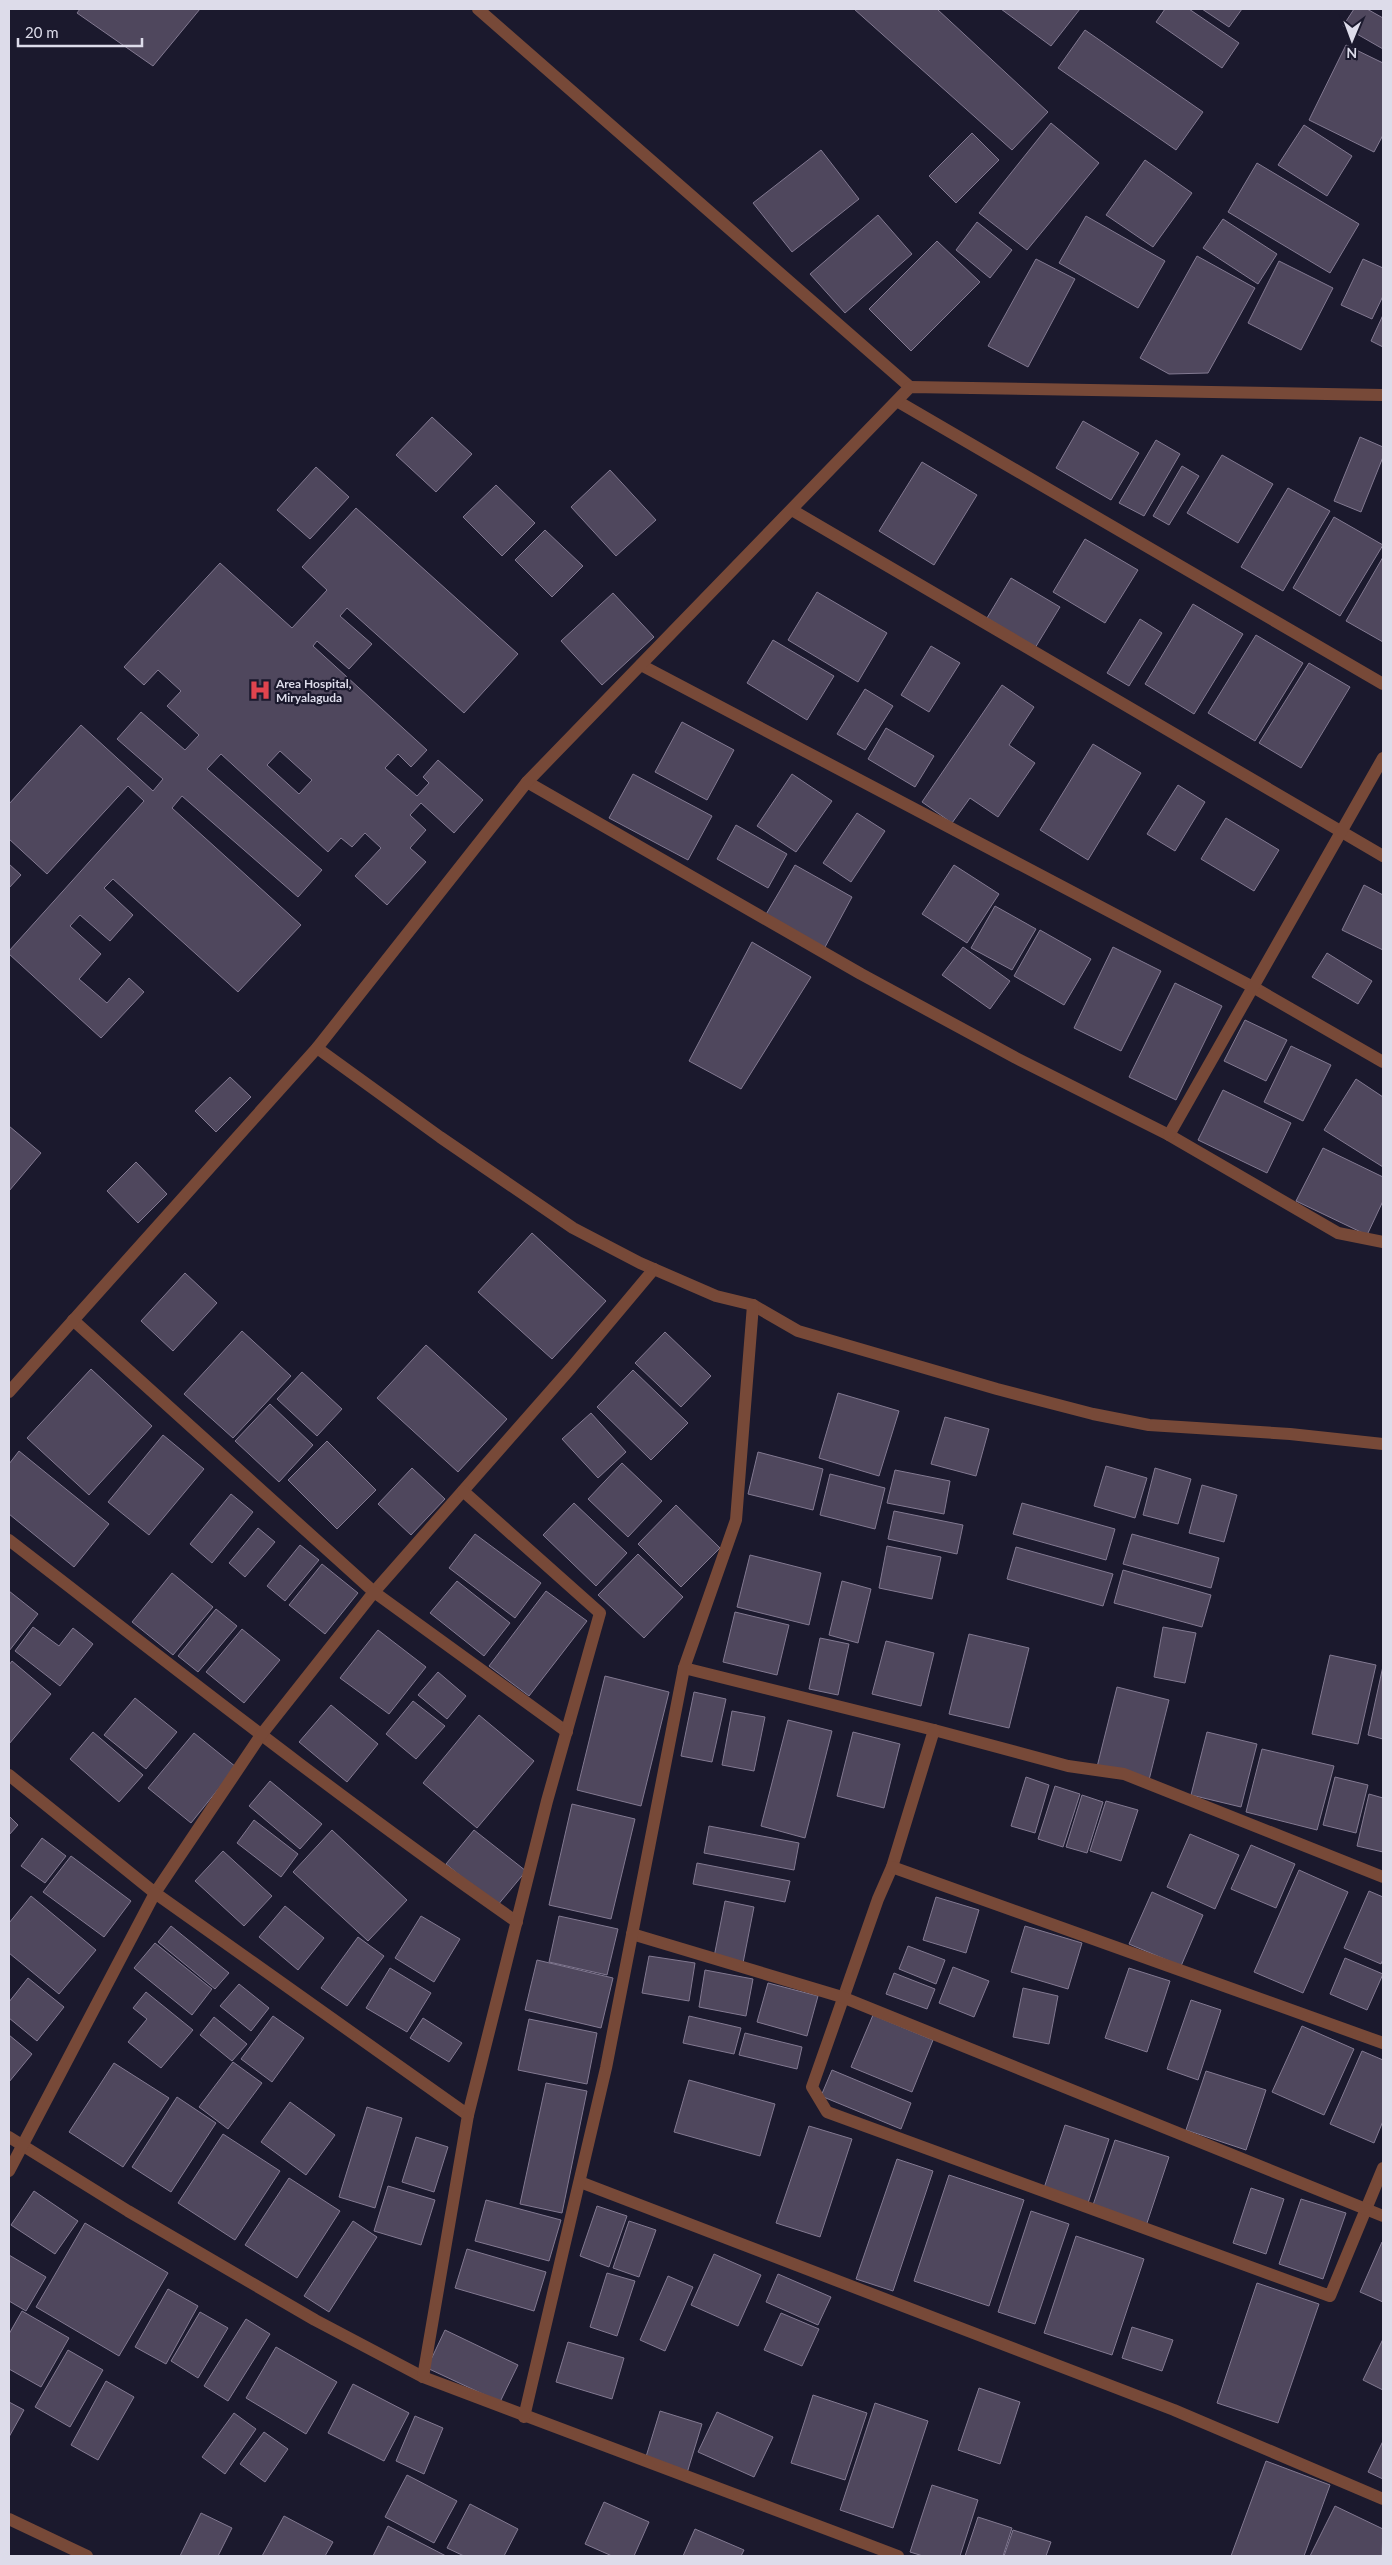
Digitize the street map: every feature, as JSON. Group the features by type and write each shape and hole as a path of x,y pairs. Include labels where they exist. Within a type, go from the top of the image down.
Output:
{"street":[{"path":"478,9 910,387 1383,395"},
{"path":"9,1392 317,1048 527,782 910,387"},
{"path":"897,401 1383,684"},
{"path":"792,510 1383,856"},
{"path":"641,665 1253,987 1383,1062"},
{"path":"1168,1135 1383,758"},
{"path":"527,782 870,978 1016,1058 1168,1135 1338,1233 1383,1242"},
{"path":"317,1048 440,1137 573,1228 716,1296 753,1305 798,1331 988,1387 1093,1414 1149,1425 1290,1434 1383,1444"},
{"path":"9,2171 24,2146 155,1893 261,1735 374,1592 572,1368 654,1268"},
{"path":"524,2417 580,2182 632,1934 684,1668 736,1520 753,1305"},
{"path":"73,1320 374,1592 567,1732"},
{"path":"423,2377 468,2115 517,1922 600,1613 463,1491"},
{"path":"9,1540 261,1735 434,1865 517,1922"},
{"path":"684,1668 934,1730 1068,1766 1124,1774 1383,1877"},
{"path":"934,1730 892,1867 878,1899 842,1997 812,2086 826,2112 1330,2296 1383,2168"},
{"path":"9,1775 155,1893 468,2115"},
{"path":"892,1867 1383,2043"},
{"path":"632,1934 842,1997 1383,2216"},
{"path":"9,2137 128,2211 281,2300 423,2377 524,2417 898,2556"},
{"path":"580,2182 1174,2410 1383,2500"},
{"path":"9,2519 87,2556"}],"building":[{"path":"80,9 200,9 153,66 77,13"},
{"path":"854,9 937,9 1048,112 1012,150"},
{"path":"1001,9 1080,9 1051,46"},
{"path":"1165,9 1189,9 1239,43 1222,68 1156,22"},
{"path":"1202,9 1242,9 1229,27"},
{"path":"1354,9 1367,9 1383,18 1383,49 1343,26"},
{"path":"1085,30 1203,112 1176,150 1058,68"},
{"path":"1346,45 1383,63 1383,135 1374,152 1309,120"},
{"path":"1051,123 1099,163 1027,250 979,213"},
{"path":"1304,125 1352,156 1327,196 1278,165"},
{"path":"972,133 999,160 956,203 929,176"},
{"path":"821,150 859,199 792,252 753,203"},
{"path":"1145,160 1192,193 1153,247 1106,215"},
{"path":"1257,163 1359,224 1330,273 1228,212"},
{"path":"878,215 912,254 845,313 810,274"},
{"path":"1086,216 1165,261 1138,308 1059,263"},
{"path":"1223,219 1277,254 1258,284 1203,248"},
{"path":"977,222 1012,250 990,278 956,250"},
{"path":"937,241 980,282 911,351 869,309"},
{"path":"1197,256 1255,288 1208,373 1169,374 1140,358"},
{"path":"1036,259 1075,279 1028,367 988,346"},
{"path":"1363,259 1383,268 1383,296 1372,319 1341,305"},
{"path":"1279,261 1333,288 1301,350 1248,323"},
{"path":"1383,315 1383,347 1371,341"},
{"path":"432,417 472,454 436,492 396,455"},
{"path":"1083,421 1139,453 1111,500 1056,468"},
{"path":"1360,437 1383,447 1383,457 1361,512 1334,501"},
{"path":"1156,440 1180,454 1144,516 1119,503"},
{"path":"1222,455 1273,484 1238,543 1187,513"},
{"path":"922,462 977,495 934,565 879,531"},
{"path":"1182,466 1199,476 1169,525 1153,516"},
{"path":"316,467 349,497 310,539 277,510"},
{"path":"610,470 656,520 616,556 571,507"},
{"path":"496,485 535,523 502,556 463,517"},
{"path":"1288,488 1330,511 1283,591 1241,567"},
{"path":"356,508 518,654 464,713 347,608 340,616 372,644 349,669 317,641 313,646 427,750 411,767 398,754 385,768 417,796 429,783 423,777 438,760 483,800 454,833 421,803 410,815 426,830 410,848 426,862 387,905 355,876 381,848 365,833 352,847 341,838 328,852 221,754 207,769 322,870 298,897 182,796 172,808 301,925 238,992 113,879 104,888 133,915 110,941 80,915 70,926 101,954 79,979 107,1003 129,978 144,992 101,1038 9,954 9,951 144,801 128,786 47,874 9,839 9,804 81,725 153,791 163,779 117,739 141,712 185,750 199,735 167,706 181,691 158,670 144,685 124,667 220,563 292,628 327,590 302,567","holes":["280,751 312,780 299,794 267,765"]},
{"path":"1334,517 1383,545 1340,616 1293,588"},
{"path":"545,530 583,566 552,597 515,560"},
{"path":"1085,539 1138,570 1105,623 1053,592"},
{"path":"1383,557 1383,642 1346,621"},
{"path":"1011,578 1060,607 1035,648 987,618"},
{"path":"817,592 887,633 858,682 788,640"},
{"path":"613,593 654,637 602,685 561,641"},
{"path":"1193,604 1243,634 1194,714 1145,684"},
{"path":"1140,619 1162,633 1129,686 1107,673"},
{"path":"1256,635 1303,663 1255,741 1208,713"},
{"path":"773,640 834,676 807,720 747,683"},
{"path":"931,646 960,663 929,712 901,695"},
{"path":"1309,663 1350,687 1301,768 1259,743"},
{"path":"1002,685 1034,707 1009,745 1035,763 998,817 970,798 952,823 922,802"},
{"path":"865,689 893,706 865,750 837,734"},
{"path":"682,722 734,750 707,800 655,772"},
{"path":"886,728 934,756 915,787 868,759"},
{"path":"1093,744 1141,773 1088,860 1040,830"},
{"path":"633,774 712,816 688,860 609,818"},
{"path":"792,774 832,801 796,852 757,826"},
{"path":"1178,785 1205,802 1175,851 1147,834"},
{"path":"857,813 885,831 851,882 823,863"},
{"path":"1226,818 1279,850 1254,891 1201,859"},
{"path":"736,825 787,854 768,888 717,859"},
{"path":"9,864 21,875 9,888"},
{"path":"795,865 852,897 824,949 765,916"},
{"path":"954,865 999,894 967,943 922,914"},
{"path":"1364,885 1383,895 1383,950 1342,930"},
{"path":"995,906 1036,929 1012,970 971,948"},
{"path":"1040,930 1091,959 1064,1005 1014,976"},
{"path":"752,942 811,977 741,1089 689,1061"},
{"path":"963,947 1010,981 990,1009 942,975"},
{"path":"1113,947 1161,971 1121,1051 1074,1028"},
{"path":"1327,953 1372,981 1358,1004 1312,977"},
{"path":"1175,983 1222,1006 1176,1100 1129,1077"},
{"path":"1245,1020 1287,1040 1266,1081 1224,1061"},
{"path":"1291,1046 1331,1065 1303,1121 1264,1102"},
{"path":"230,1077 251,1097 216,1132 195,1111"},
{"path":"1356,1079 1383,1097 1383,1167 1324,1130"},
{"path":"1223,1090 1291,1123 1267,1173 1198,1140"},
{"path":"9,1126 41,1153 9,1191"},
{"path":"1323,1148 1383,1177 1383,1201 1367,1235 1296,1201"},
{"path":"136,1162 167,1194 138,1223 107,1191"},
{"path":"532,1233 606,1301 552,1359 478,1292"},
{"path":"185,1273 217,1303 173,1351 141,1321"},
{"path":"242,1331 291,1376 233,1438 184,1394"},
{"path":"665,1332 711,1376 681,1407 635,1363"},
{"path":"426,1345 507,1419 458,1472 377,1398"},
{"path":"91,1369 152,1426 89,1495 27,1438"},
{"path":"633,1370 688,1423 651,1460 597,1407"},
{"path":"302,1372 342,1409 317,1436 277,1399"},
{"path":"838,1393 899,1411 879,1476 819,1458"},
{"path":"270,1404 313,1445 279,1482 235,1441"},
{"path":"591,1413 626,1452 598,1478 562,1439"},
{"path":"945,1417 989,1429 976,1476 931,1464"},
{"path":"163,1435 204,1469 149,1535 108,1502"},
{"path":"327,1441 376,1490 337,1529 288,1480"},
{"path":"19,1451 109,1524 74,1567 9,1514 9,1464"},
{"path":"758,1452 823,1469 813,1510 748,1494"},
{"path":"622,1463 662,1501 628,1537 588,1499"},
{"path":"1106,1466 1147,1478 1135,1518 1094,1506"},
{"path":"412,1468 445,1499 411,1535 378,1504"},
{"path":"1155,1468 1191,1479 1178,1524 1143,1515"},
{"path":"895,1470 950,1481 944,1514 887,1503"},
{"path":"830,1474 885,1488 875,1529 820,1515"},
{"path":"1202,1485 1237,1495 1224,1542 1189,1533"},
{"path":"231,1494 253,1512 212,1563 190,1544"},
{"path":"574,1503 627,1553 596,1586 543,1535"},
{"path":"1022,1503 1115,1529 1106,1560 1013,1534"},
{"path":"676,1505 720,1548 681,1587 638,1544"},
{"path":"894,1511 963,1525 957,1554 888,1539"},
{"path":"258,1528 275,1542 245,1577 229,1563"},
{"path":"475,1534 541,1583 515,1618 449,1568"},
{"path":"1132,1534 1219,1558 1211,1588 1123,1564"},
{"path":"300,1545 319,1560 285,1601 267,1586"},
{"path":"887,1546 941,1557 932,1599 879,1588"},
{"path":"1016,1547 1113,1574 1103,1606 1007,1579"},
{"path":"638,1554 683,1597 644,1638 598,1595"},
{"path":"750,1555 821,1573 809,1625 737,1607"},
{"path":"322,1564 358,1593 325,1634 289,1605"},
{"path":"1123,1570 1211,1595 1202,1627 1114,1603"},
{"path":"172,1573 213,1607 173,1655 132,1622"},
{"path":"457,1581 510,1623 484,1656 430,1613"},
{"path":"842,1581 871,1589 858,1643 829,1635"},
{"path":"9,1591 38,1614 9,1651"},
{"path":"546,1591 587,1621 529,1696 489,1666"},
{"path":"216,1609 237,1626 198,1672 178,1656"},
{"path":"735,1612 789,1625 777,1675 723,1662"},
{"path":"33,1627 59,1646 73,1628 93,1644 60,1686 15,1651"},
{"path":"1163,1627 1196,1633 1185,1683 1154,1677"},
{"path":"242,1629 280,1660 244,1703 206,1672"},
{"path":"378,1630 426,1667 389,1714 340,1678"},
{"path":"969,1634 1029,1648 1009,1728 949,1714"},
{"path":"820,1638 849,1644 838,1695 809,1689"},
{"path":"886,1641 934,1653 921,1706 872,1694"},
{"path":"1330,1655 1376,1665 1358,1744 1312,1734"},
{"path":"12,1661 51,1694 9,1744 9,1665"},
{"path":"1383,1666 1383,1739 1368,1735"},
{"path":"438,1672 466,1696 447,1719 418,1695"},
{"path":"605,1676 669,1692 641,1806 577,1790"},
{"path":"1117,1687 1169,1700 1149,1780 1097,1767"},
{"path":"694,1692 726,1699 712,1762 681,1756"},
{"path":"135,1698 177,1732 146,1769 104,1735"},
{"path":"413,1701 445,1726 416,1759 386,1734"},
{"path":"331,1705 378,1744 347,1782 299,1742"},
{"path":"732,1711 765,1717 754,1771 722,1765"},
{"path":"479,1715 534,1761 477,1828 423,1783"},
{"path":"788,1720 832,1731 805,1838 761,1826"},
{"path":"93,1732 143,1775 119,1802 70,1759"},
{"path":"853,1732 900,1744 884,1808 837,1796"},
{"path":"1207,1732 1257,1744 1241,1807 1191,1795"},
{"path":"194,1733 236,1767 191,1823 148,1788"},
{"path":"1262,1749 1334,1766 1317,1830 1246,1812"},
{"path":"1026,1777 1049,1785 1035,1833 1011,1826"},
{"path":"1335,1777 1368,1785 1356,1833 1323,1825"},
{"path":"270,1781 322,1824 300,1849 249,1806"},
{"path":"1055,1786 1080,1794 1063,1847 1038,1839"},
{"path":"1369,1794 1383,1798 1383,1852 1357,1846"},
{"path":"1082,1795 1103,1802 1087,1853 1066,1847"},
{"path":"1106,1801 1138,1810 1121,1861 1090,1851"},
{"path":"572,1804 635,1819 611,1919 549,1905"},
{"path":"9,1816 18,1825 9,1835"},
{"path":"254,1820 298,1854 281,1877 237,1843"},
{"path":"709,1826 799,1843 794,1870 704,1853"},
{"path":"332,1830 407,1900 368,1941 293,1872"},
{"path":"474,1830 526,1871 497,1906 446,1864"},
{"path":"1190,1834 1239,1855 1215,1909 1167,1887"},
{"path":"42,1838 66,1856 45,1883 21,1866"},
{"path":"1251,1845 1295,1864 1276,1908 1231,1889"},
{"path":"223,1851 272,1896 244,1926 195,1881"},
{"path":"71,1856 131,1901 104,1937 43,1892"},
{"path":"697,1863 790,1881 785,1902 693,1884"},
{"path":"1299,1870 1348,1892 1303,1993 1254,1972"},
{"path":"1369,1891 1383,1897 1383,1959 1381,1964 1344,1948"},
{"path":"1152,1892 1203,1915 1181,1966 1129,1944"},
{"path":"31,1896 96,1950 59,1994 9,1953 9,1923"},
{"path":"936,1897 979,1910 966,1953 923,1940"},
{"path":"725,1901 754,1907 743,1963 714,1957"},
{"path":"285,1906 324,1938 298,1970 259,1937"},
{"path":"421,1916 460,1939 434,1982 395,1958"},
{"path":"559,1916 618,1929 607,1975 549,1962"},
{"path":"171,1926 229,1973 215,1989 158,1942"},
{"path":"1025,1926 1082,1943 1068,1989 1011,1972"},
{"path":"358,1937 384,1956 347,2006 321,1988"},
{"path":"155,1943 212,1989 192,2015 134,1968"},
{"path":"908,1946 945,1960 936,1984 899,1969"},
{"path":"649,1956 695,1963 689,2001 642,1993"},
{"path":"1345,1958 1383,1974 1367,2010 1330,1994"},
{"path":"537,1960 613,1978 601,2028 525,2010"},
{"path":"953,1967 989,1981 974,2017 939,2003"},
{"path":"390,1968 431,1993 407,2032 366,2008"},
{"path":"1129,1968 1170,1981 1147,2052 1105,2038"},
{"path":"705,1970 753,1979 746,2016 699,2007"},
{"path":"894,1973 935,1989 927,2009 886,1994"},
{"path":"28,1978 64,2007 37,2041 9,2018 9,2002"},
{"path":"768,1983 818,1996 807,2036 757,2022"},
{"path":"239,1984 269,2008 251,2031 220,2006"},
{"path":"1023,1988 1058,1996 1049,2044 1013,2037"},
{"path":"146,1992 193,2030 161,2068 128,2042 147,2019 133,2008"},
{"path":"1191,2000 1221,2010 1198,2080 1167,2069"},
{"path":"873,2015 933,2040 912,2092 851,2067"},
{"path":"273,2016 304,2038 272,2082 241,2059"},
{"path":"689,2016 741,2028 734,2054 683,2043"},
{"path":"214,2017 247,2044 232,2061 200,2035"},
{"path":"423,2018 462,2043 449,2062 410,2038"},
{"path":"529,2019 597,2033 587,2084 518,2070"},
{"path":"1302,2026 1354,2049 1324,2115 1272,2092"},
{"path":"745,2033 802,2047 797,2069 739,2055"},
{"path":"9,2035 32,2054 9,2082"},
{"path":"1362,2051 1383,2060 1383,2121 1374,2143 1330,2124"},
{"path":"233,2062 262,2083 228,2129 199,2107"},
{"path":"114,2063 169,2098 123,2167 69,2132"},
{"path":"832,2070 911,2103 901,2129 821,2096"},
{"path":"1206,2071 1266,2090 1246,2150 1186,2130"},
{"path":"689,2080 775,2104 760,2156 674,2132"},
{"path":"546,2083 587,2091 562,2213 520,2204"},
{"path":"177,2097 216,2123 171,2192 132,2167"},
{"path":"290,2102 335,2135 306,2175 261,2142"},
{"path":"367,2107 402,2118 375,2208 339,2197"},
{"path":"1065,2125 1109,2139 1088,2203 1044,2188"},
{"path":"809,2126 852,2139 820,2237 776,2223"},
{"path":"223,2134 280,2171 235,2240 178,2203"},
{"path":"416,2137 448,2147 434,2192 402,2182"},
{"path":"1115,2140 1169,2157 1146,2226 1092,2208"},
{"path":"897,2159 933,2171 893,2291 856,2279"},
{"path":"949,2175 1024,2200 989,2306 914,2281"},
{"path":"289,2178 340,2211 297,2278 245,2245"},
{"path":"388,2186 435,2200 421,2245 374,2231"},
{"path":"1251,2188 1284,2199 1266,2254 1233,2243"},
{"path":"34,2191 78,2221 55,2254 11,2225"},
{"path":"1301,2199 1346,2213 1323,2279 1279,2264"},
{"path":"486,2200 561,2220 549,2261 475,2241"},
{"path":"597,2206 627,2216 609,2267 580,2256"},
{"path":"1031,2211 1069,2224 1035,2324 998,2312"},
{"path":"353,2221 377,2237 329,2312 304,2296"},
{"path":"629,2221 656,2230 639,2277 613,2268"},
{"path":"85,2223 168,2273 119,2356 36,2307"},
{"path":"1076,2236 1144,2259 1112,2355 1044,2333"},
{"path":"1383,2243 1383,2302 1360,2292"},
{"path":"467,2249 546,2272 534,2311 455,2288"},
{"path":"714,2254 761,2275 738,2326 691,2305"},
{"path":"9,2255 46,2277 26,2311 9,2301"},
{"path":"607,2273 635,2281 617,2336 590,2327"},
{"path":"778,2274 831,2297 818,2325 766,2302"},
{"path":"668,2276 693,2287 665,2351 640,2340"},
{"path":"1257,2283 1319,2304 1278,2423 1217,2403"},
{"path":"168,2289 198,2306 166,2364 135,2347"},
{"path":"22,2311 69,2338 41,2387 9,2369 9,2334"},
{"path":"200,2312 228,2328 198,2378 171,2361"},
{"path":"781,2313 819,2329 802,2366 764,2350"},
{"path":"246,2319 270,2334 228,2401 204,2386"},
{"path":"1132,2327 1173,2340 1162,2371 1122,2358"},
{"path":"445,2330 518,2365 500,2402 427,2368"},
{"path":"1383,2339 1383,2390 1363,2380"},
{"path":"568,2342 624,2358 612,2399 556,2382"},
{"path":"276,2347 337,2382 306,2434 246,2398"},
{"path":"68,2350 103,2370 70,2427 35,2407"},
{"path":"106,2381 134,2397 98,2460 71,2445"},
{"path":"353,2384 409,2413 384,2461 328,2433"},
{"path":"979,2388 1020,2402 1000,2464 958,2450"},
{"path":"813,2395 867,2413 845,2480 791,2463"},
{"path":"9,2402 24,2410 9,2437"},
{"path":"875,2403 928,2421 893,2528 840,2510"},
{"path":"660,2411 702,2424 687,2473 645,2460"},
{"path":"717,2412 773,2437 754,2477 698,2452"},
{"path":"234,2413 256,2429 225,2474 202,2457"},
{"path":"415,2416 443,2428 424,2474 396,2461"},
{"path":"264,2432 288,2449 265,2482 240,2464"},
{"path":"1383,2441 1383,2479 1368,2472"},
{"path":"1266,2461 1330,2485 1304,2556 1231,2556"},
{"path":"407,2475 457,2501 434,2543 385,2517"},
{"path":"932,2485 978,2500 960,2556 923,2556 910,2552"},
{"path":"604,2502 649,2522 634,2556 612,2556 585,2544"},
{"path":"470,2504 518,2529 504,2556 464,2556 447,2548"},
{"path":"1335,2506 1383,2529 1382,2556 1310,2556"},
{"path":"201,2513 232,2528 218,2556 180,2556"},
{"path":"284,2516 333,2542 325,2556 262,2556"},
{"path":"978,2517 1012,2528 1003,2556 965,2556"},
{"path":"388,2526 446,2556 373,2556"},
{"path":"695,2529 744,2550 741,2556 683,2556"},
{"path":"1013,2530 1051,2542 1046,2556 1004,2556"}],"place":[{"name":"Area Hospital, Miryalaguda","path":"260,690"}]}
